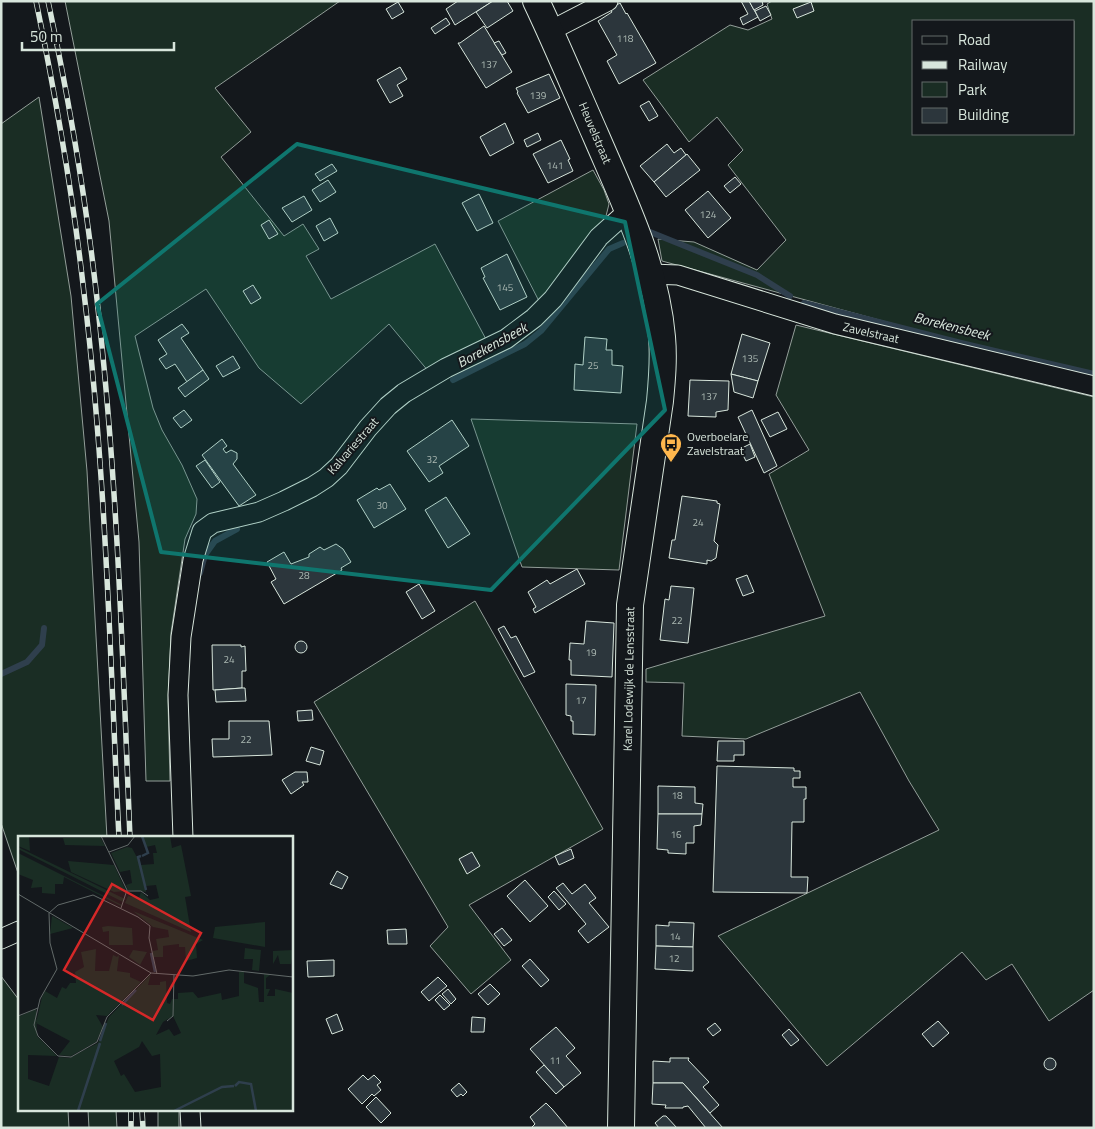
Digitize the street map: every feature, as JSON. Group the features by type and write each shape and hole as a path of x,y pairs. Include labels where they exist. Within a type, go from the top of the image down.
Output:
{"street":[{"name":"Heuvelstraat","path":"536,1 628,211 637,236"},
{"path":"550,31 608,1"},
{"name":"Kalvariestraat","path":"183,836 178,695 181,637 193,560 202,531 213,523 259,512 312,487 326,478 339,466 368,428 404,392 446,368 506,339 534,318 553,299 599,237 628,211"},
{"name":"Karel Lodewijk de Lensstraat","path":"621,1128 630,605 663,370 662,337 651,274 637,236"},
{"name":"Zavelstraat","path":"651,274 678,275 835,324 1094,386"},
{"path":"1,939 18,931"},
{"path":"190,1112 191,1128"}],"highlighted area":[{"path":"297,144 625,222 665,410 491,590 161,552 97,304"}],"green space":[{"path":"65,1 340,1 215,88 251,132 221,157 284,236 303,224 319,249 306,256 331,299 435,244 488,343 429,372 389,324 301,404 259,368 206,289 135,336 153,408 197,499 196,514 185,539 171,633 168,701 170,781 146,781 139,542 109,221"},
{"path":"772,1 1094,1 1094,373 1008,355 662,261 658,239 694,242 757,270 786,240 728,165 743,150 717,117 689,142 643,80 730,25 748,30 772,19 767,4"},
{"path":"39,97 71,296 87,471 107,836 18,836 18,873 1,823 1,124"},
{"path":"593,170 609,204 606,216 541,305 498,221"},
{"path":"796,325 1094,397 1094,990 1049,1021 1012,964 986,980 962,952 827,1066 718,936 939,830 909,781 860,692 746,739 682,736 684,683 646,682 646,669 825,616 769,474 809,450 776,395"},
{"path":"471,419 637,424 619,570 522,567"},
{"path":"475,601 603,829 469,905 511,960 471,994 430,946 448,927 314,702"},
{"path":"1,976 18,999 18,1112 68,1112 69,1128 1,1128"},
{"path":"88,1112 116,1112 117,1128 89,1128"},
{"path":"158,1112 179,1112 179,1128 158,1128"}],"building":[{"path":"458,1 493,1 455,25 446,9"},
{"path":"493,1 507,1 513,11 487,28 476,12"},
{"path":"741,1 749,1 758,17 743,25 740,18 748,14"},
{"path":"749,1 762,1 763,5 754,10"},
{"path":"398,2 404,12 392,19 386,9"},
{"path":"811,2 814,11 797,18 793,9"},
{"path":"620,3 656,63 619,84 607,61 617,55 598,21 612,12 610,9"},
{"path":"766,6 771,15 760,21 755,11"},
{"path":"446,18 450,24 435,34 431,28"},
{"path":"484,26 512,72 486,88 458,43"},
{"path":"499,41 506,53 502,55 494,43"},
{"path":"400,67 407,79 397,85 403,96 390,103 377,80"},
{"path":"549,74 560,98 528,113 516,88"},
{"path":"649,101 658,116 649,121 640,106"},
{"path":"505,123 514,143 490,156 480,137"},
{"path":"538,133 541,140 527,147 524,140"},
{"path":"561,140 570,159 568,160 573,171 548,183 533,154"},
{"path":"667,144 674,153 681,148 686,155 654,182 640,166"},
{"path":"687,154 700,170 666,197 654,182"},
{"path":"332,164 337,171 320,181 315,174"},
{"path":"735,177 741,184 730,193 724,186"},
{"path":"328,180 336,192 320,202 312,190"},
{"path":"708,191 731,218 708,238 685,210"},
{"path":"479,194 493,223 477,231 462,203"},
{"path":"304,196 312,210 292,222 282,208"},
{"path":"330,218 338,233 324,241 316,226"},
{"path":"269,220 278,234 269,239 261,225"},
{"path":"507,254 527,297 500,310 483,278 485,277 481,268"},
{"path":"253,285 261,298 251,304 243,291"},
{"path":"182,324 189,333 181,338 203,370 187,382 175,364 166,369 159,359 167,354 158,340"},
{"path":"742,334 770,343 758,381 731,374"},
{"path":"585,337 607,339 606,350 612,350 612,365 623,366 621,393 574,390 575,364 583,365"},
{"path":"233,356 240,368 223,377 216,366"},
{"path":"203,370 209,379 185,397 178,388"},
{"path":"731,374 758,381 753,398 734,392"},
{"path":"690,380 729,381 728,410 716,412 716,417 688,416"},
{"path":"184,410 192,420 181,428 173,418"},
{"path":"752,410 777,466 764,473 738,417"},
{"path":"778,412 787,429 770,437 761,420"},
{"path":"452,420 469,446 439,466 443,473 429,482 407,451"},
{"path":"222,439 227,446 223,449 226,453 231,450 237,453 237,459 233,464 256,495 239,506 202,455"},
{"path":"750,444 755,457 746,461 740,449"},
{"path":"205,460 220,482 212,488 196,466"},
{"path":"390,484 406,509 374,528 357,500 377,488 379,490"},
{"path":"682,496 717,501 720,504 714,541 718,545 716,558 711,561 707,560 707,564 669,558 672,540 675,540"},
{"path":"446,497 470,534 448,548 425,510"},
{"path":"336,544 343,549 351,562 341,568 342,570 284,604 271,582 276,579 267,562 284,552 291,564 309,557 309,554 320,547 324,550"},
{"path":"577,569 585,584 535,613 533,609 536,607 528,592 547,580 550,584"},
{"path":"747,575 754,592 743,596 736,579"},
{"path":"419,584 435,611 422,619 406,592"},
{"path":"671,586 694,588 688,643 660,640 665,599 669,600"},
{"path":"586,621 614,623 612,677 571,675 571,660 569,660 570,643 584,644"},
{"path":"504,626 511,638 516,636 535,672 524,677 498,629"},
{"path":"301,641 307,647 301,653 295,647"},
{"path":"212,645 245,646 246,671 242,671 242,688 213,690"},
{"path":"566,684 596,685 595,735 573,734 573,721 571,721 571,716 566,715"},
{"path":"245,688 246,701 216,702 215,690"},
{"path":"312,710 313,720 298,721 297,711"},
{"path":"229,721 269,721 272,755 213,757 212,739 229,739"},
{"path":"718,741 744,741 744,755 734,755 734,761 717,761"},
{"path":"311,747 324,751 320,765 306,761"},
{"path":"717,766 794,768 794,771 800,771 800,778 793,778 793,787 806,787 806,799 804,799 804,822 792,822 791,877 808,877 807,893 713,892"},
{"path":"295,772 307,772 308,782 302,782 304,785 291,794 282,780"},
{"path":"658,786 695,787 695,803 703,804 702,814 658,814"},
{"path":"658,814 702,814 701,825 694,826 694,843 686,843 686,854 668,853 668,850 657,849"},
{"path":"571,849 574,858 559,865 555,856"},
{"path":"472,852 480,866 467,874 459,859"},
{"path":"337,871 348,877 342,889 330,884"},
{"path":"525,880 548,906 530,922 507,896"},
{"path":"563,883 572,894 585,884 596,898 589,903 609,927 588,943 578,931 586,924 556,888"},
{"path":"554,891 566,904 559,910 548,897"},
{"path":"669,922 694,923 693,947 656,946 656,925 669,926"},
{"path":"502,928 512,940 504,946 494,934"},
{"path":"406,929 407,944 388,944 387,930"},
{"path":"656,946 693,947 693,971 655,969"},
{"path":"530,959 549,980 541,987 522,966"},
{"path":"334,960 334,976 308,977 307,961"},
{"path":"438,977 447,986 429,1001 421,992"},
{"path":"490,984 500,994 488,1005 478,994"},
{"path":"448,989 456,999 451,1004 442,994"},
{"path":"440,995 450,1005 444,1010 435,1000"},
{"path":"337,1014 343,1030 332,1034 326,1019"},
{"path":"472,1017 485,1018 484,1032 471,1032"},
{"path":"938,1021 949,1033 933,1047 922,1034"},
{"path":"715,1023 721,1030 713,1036 707,1029"},
{"path":"556,1027 575,1048 566,1056 581,1073 564,1087 530,1049"},
{"path":"789,1029 799,1040 791,1046 782,1035"},
{"path":"670,1058 689,1058 688,1060 709,1082 703,1087 719,1105 710,1113 683,1083 653,1083 653,1061 670,1062"},
{"path":"1050,1058 1056,1064 1050,1070 1044,1064"},
{"path":"544,1065 564,1087 556,1094 536,1072"},
{"path":"363,1075 368,1080 374,1075 381,1082 377,1085 381,1090 374,1096 372,1094 362,1104 348,1089"},
{"path":"459,1083 467,1092 463,1096 461,1094 457,1097 451,1090"},
{"path":"653,1083 683,1083 723,1128 706,1128 688,1106 683,1108 665,1108 666,1105 652,1104"},
{"path":"376,1097 391,1113 381,1123 366,1107"},
{"path":"546,1103 568,1128 531,1128 535,1124 530,1117"},
{"path":"663,1116 666,1116 677,1128 659,1128 655,1123"}],"waterway":[{"name":"Borekensbeek","path":"650,232 757,275 790,296"},
{"name":"Borekensbeek","path":"453,380 525,344 541,331 609,249 623,243"},
{"name":"Borekensbeek","path":"804,303 961,343 1094,374"},
{"name":"Borekensbeek","path":"200,573 205,555 215,541 237,529"},
{"name":"Borekensbeek","path":"1,674 27,662 42,645 44,628"}],"railway":[{"path":"36,1 69,183 80,256 91,361 106,565 119,836"},
{"path":"48,1 78,164 100,327 116,518 130,836"},
{"path":"131,1112 131,1128"},
{"path":"142,1112 143,1128"}],"place":[{"name":"Overboelare Zavelstraat","path":"671,463"}]}
